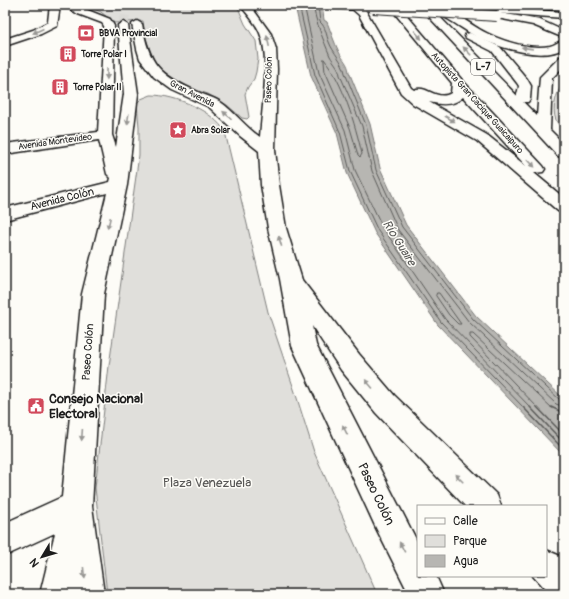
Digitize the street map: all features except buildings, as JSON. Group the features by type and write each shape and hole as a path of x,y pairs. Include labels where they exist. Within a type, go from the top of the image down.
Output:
{"main road":[{"path":"5,43 37,32 53,24 55,5"},
{"name":"Paseo Colón","path":"245,5 258,16 266,34 270,49 271,69 267,150 277,228 291,279 304,346 387,517 417,575"},
{"path":"331,5 564,20"},
{"name":"Autopista Gran Cacique Guaicaipuro","path":"393,5 458,83 564,199"},
{"path":"406,5 564,15"},
{"name":"L-7","path":"423,5 543,129 564,153"},
{"path":"542,5 564,8"},
{"path":"67,6 102,19 106,21 109,26 105,135 118,185"},
{"path":"355,7 363,13 406,90 418,101 482,138 564,207"},
{"path":"373,8 373,12 417,91 434,100 449,99 458,95 458,83"},
{"path":"439,9 470,36 496,49 523,82 525,86 523,99 543,129"},
{"path":"439,9 489,38 513,46 544,50 561,46 564,43"},
{"path":"499,16 536,22 564,35"},
{"name":"Gran Avenida","path":"118,185 131,94 130,25 153,70 162,79 212,103 229,115 245,133 267,150"},
{"path":"543,129 546,77 564,59"},
{"path":"544,94 553,79 564,67"},
{"name":"Avenida Montevideo","path":"5,150 105,135"},
{"name":"Paseo Colón","path":"87,594 77,506 92,294 118,185"},
{"name":"Avenida Colón","path":"5,214 118,185"},
{"name":"Paseo Colón","path":"291,279 350,362 385,404 485,505"},
{"path":"5,540 77,506"},
{"path":"57,594 77,506"},
{"path":"547,568 564,585"},
{"name":"Paseo Colón","path":"418,577 427,594"}],"green space":[{"path":"85,5 237,5 245,24 256,41 258,59 254,79 245,94 249,117 247,119 242,118 227,105 208,94 170,82 157,69 145,36 143,21 114,23 101,12"},
{"path":"564,82 564,130 557,121 554,105 559,90"},
{"name":"Plaza Venezuela","path":"151,95 182,101 203,111 220,124 225,132 268,312 314,452 377,594 107,594 95,488 109,366 139,155 137,103 141,99"}],"water":[{"name":"Río Guaire","path":"322,5 324,20 327,22 337,48 348,66 370,124 380,168 406,225 476,316 564,399 564,456 438,325 375,233 347,173 337,133 311,76 295,6"}],"tunnel":[{"path":"123,25 127,5"}],"place":[{"name":"BBVA Provincial","path":"86,33"},
{"name":"Torre Polar I","path":"68,54"},
{"name":"Torre Polar II","path":"60,87"},
{"name":"Abra Solar","path":"178,130"},
{"name":"Consejo Nacional Electoral","path":"36,406"}]}
